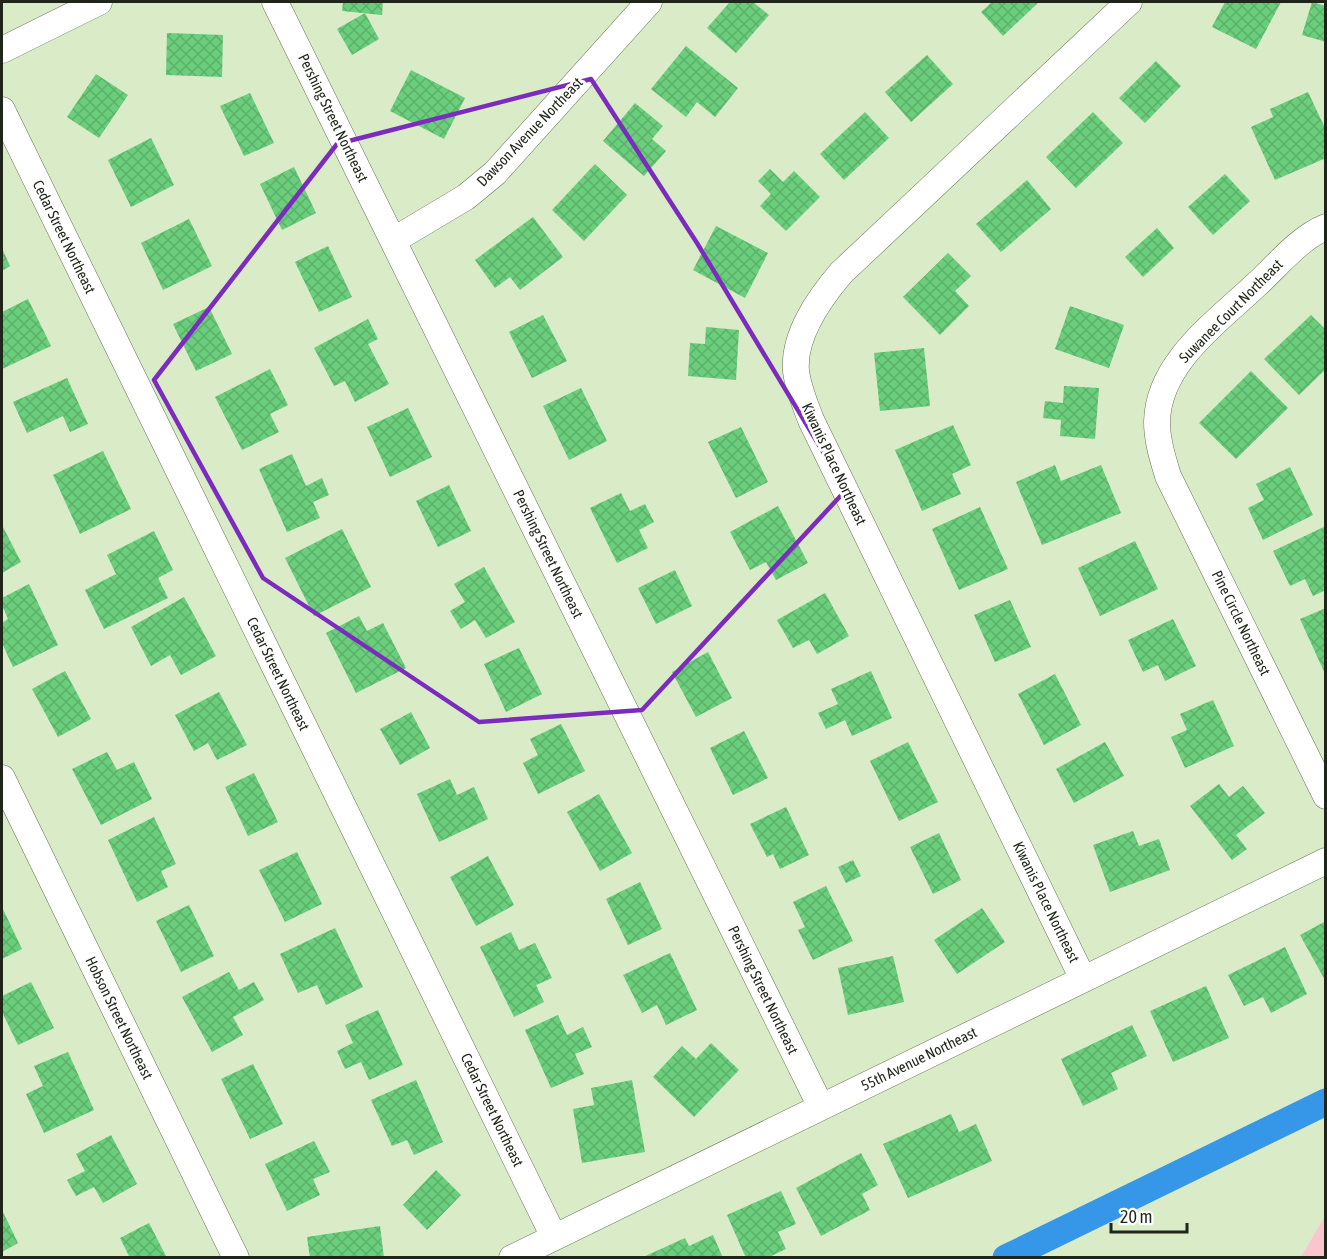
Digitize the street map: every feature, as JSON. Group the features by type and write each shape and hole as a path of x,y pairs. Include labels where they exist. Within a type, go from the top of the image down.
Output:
{"street":[{"path":"2,50 99,2"},
{"name":"Pershing Street Northeast","path":"275,2 821,1107"},
{"name":"Dawson Avenue Northeast","path":"394,240 466,197 495,173 649,2"},
{"name":"Kiwanis Place Northeast","path":"1083,979 811,420 796,370 798,348 812,311 841,273 1130,2"},
{"name":"Cedar Street Northeast","path":"2,110 554,1237"},
{"name":"Suwanee Court Northeast","path":"1160,448 1157,421 1164,393 1174,368 1196,342 1293,250 1326,227"},
{"name":"Pine Circle Northeast","path":"1160,448 1168,476 1326,796"},
{"name":"Hobson Street Northeast","path":"2,778 236,1257"},
{"name":"55th Avenue Northeast","path":"513,1257 1326,861"}],"highlighted area":[{"path":"591,79 697,243 846,490 642,710 479,722 263,578 154,380 337,144"}],"shaded area":[{"path":"1325,1216 1325,1257 1301,1257"}],"building":[{"path":"343,2 383,2 382,15 342,11"},
{"path":"730,2 753,2 769,15 736,53 707,28"},
{"path":"992,2 1039,2 1003,36 981,12"},
{"path":"1225,2 1281,2 1256,49 1212,27"},
{"path":"1312,2 1326,6 1326,42 1302,35"},
{"path":"365,13 379,39 352,55 337,29"},
{"path":"167,33 223,35 222,77 166,75"},
{"path":"686,46 738,88 715,117 697,102 686,117 651,89"},
{"path":"927,55 953,84 911,122 885,92"},
{"path":"1156,61 1181,86 1145,123 1119,98"},
{"path":"411,70 465,98 444,139 390,111"},
{"path":"96,74 128,95 99,138 67,117"},
{"path":"1308,92 1326,130 1326,158 1275,180 1251,127 1273,117 1270,109"},
{"path":"250,93 274,143 244,156 220,106"},
{"path":"635,103 663,126 652,139 666,151 644,176 603,141"},
{"path":"865,112 889,138 844,180 820,154"},
{"path":"1093,112 1123,143 1076,188 1046,157"},
{"path":"151,138 174,185 131,207 108,160"},
{"path":"595,164 627,195 584,241 552,210"},
{"path":"294,167 316,213 282,230 260,184"},
{"path":"770,169 783,182 794,171 820,197 786,231 760,206 771,194 758,181"},
{"path":"1225,174 1250,201 1213,235 1188,207"},
{"path":"1027,180 1051,209 1001,252 976,224"},
{"path":"533,217 563,257 520,290 510,277 495,288 475,260"},
{"path":"189,219 212,266 163,290 141,243"},
{"path":"716,226 768,253 745,298 693,270"},
{"path":"1157,228 1174,248 1143,277 1125,257"},
{"path":"328,246 352,297 319,312 295,262"},
{"path":"2,248 10,266 2,271"},
{"path":"948,253 971,276 955,291 969,306 940,335 903,297"},
{"path":"28,299 51,346 2,369 2,312"},
{"path":"1070,306 1124,325 1109,368 1055,349"},
{"path":"209,307 232,354 196,371 173,324"},
{"path":"543,315 567,361 532,378 509,332"},
{"path":"1311,315 1326,330 1326,369 1299,395 1264,359"},
{"path":"368,319 378,339 368,344 389,384 355,402 345,381 334,386 314,348"},
{"path":"706,327 739,330 736,380 688,376 690,343 705,344"},
{"path":"924,348 930,406 880,411 874,353"},
{"path":"270,369 288,405 270,414 279,432 242,450 215,397"},
{"path":"1251,371 1288,408 1236,459 1199,423"},
{"path":"67,378 88,424 70,432 63,416 27,433 13,402"},
{"path":"1064,386 1099,388 1095,439 1060,436 1061,420 1043,418 1045,401 1063,403"},
{"path":"581,388 607,441 569,460 543,406"},
{"path":"408,408 432,457 390,477 367,427"},
{"path":"953,425 971,465 952,474 961,494 922,511 895,450"},
{"path":"741,427 768,482 736,498 708,442"},
{"path":"103,451 131,509 80,534 53,475"},
{"path":"292,454 306,486 322,478 329,495 313,502 320,518 287,532 259,469"},
{"path":"1055,465 1061,481 1101,465 1121,513 1042,545 1016,482"},
{"path":"1290,467 1313,515 1263,540 1248,508 1264,500 1256,484"},
{"path":"449,485 471,531 438,547 416,501"},
{"path":"621,493 630,511 645,504 654,522 639,530 648,548 617,563 590,508"},
{"path":"778,506 808,563 776,580 766,562 750,570 730,532"},
{"path":"980,507 1008,569 959,590 932,529"},
{"path":"2,525 21,562 2,573"},
{"path":"1326,526 1326,590 1313,596 1305,579 1290,586 1273,551"},
{"path":"342,529 371,587 314,616 285,558"},
{"path":"154,531 173,570 158,578 168,598 104,629 85,590 116,574 107,555"},
{"path":"1135,541 1158,589 1100,616 1078,568"},
{"path":"484,567 515,622 486,638 475,620 461,629 450,611 465,602 454,584"},
{"path":"675,570 692,606 656,624 638,588"},
{"path":"29,584 58,645 13,667 2,643 2,623 8,619 2,605 2,598"},
{"path":"825,593 849,636 817,654 809,640 793,648 777,620"},
{"path":"184,597 216,656 181,675 170,655 151,666 131,627"},
{"path":"1010,600 1031,647 995,662 974,615"},
{"path":"1326,608 1326,676 1300,619"},
{"path":"359,616 367,631 383,623 406,668 356,693 326,633"},
{"path":"1173,619 1196,666 1165,681 1158,665 1143,672 1128,640"},
{"path":"519,648 542,694 506,712 484,664"},
{"path":"708,652 732,698 696,717 672,672"},
{"path":"65,671 91,719 58,737 32,689"},
{"path":"871,671 892,718 852,736 845,720 826,729 818,713 838,704 831,689"},
{"path":"1055,674 1081,725 1044,745 1018,694"},
{"path":"219,692 247,745 217,760 208,743 194,751 175,715"},
{"path":"1213,700 1234,746 1185,768 1171,737 1187,730 1180,714"},
{"path":"411,712 430,748 400,765 380,729"},
{"path":"561,724 585,771 538,794 523,763 538,755 530,739"},
{"path":"744,731 768,778 733,795 710,748"},
{"path":"908,742 938,802 899,821 870,761"},
{"path":"1105,742 1124,776 1074,803 1056,769"},
{"path":"107,752 117,770 134,762 152,799 101,825 72,769"},
{"path":"254,773 278,822 248,836 225,787"},
{"path":"450,779 457,795 474,787 488,819 439,842 417,794"},
{"path":"1219,784 1229,797 1243,786 1265,813 1236,835 1247,849 1232,860 1190,806"},
{"path":"599,794 632,853 600,871 567,812"},
{"path":"786,807 809,855 780,869 773,854 767,857 750,824"},
{"path":"154,817 176,864 161,871 168,887 137,902 108,840"},
{"path":"1133,831 1139,846 1159,839 1170,870 1110,892 1093,845"},
{"path":"939,833 961,880 933,894 910,847"},
{"path":"297,852 322,904 285,922 259,870"},
{"path":"488,856 514,905 476,926 450,877"},
{"path":"853,860 861,876 846,883 838,867"},
{"path":"640,882 662,929 628,945 606,899"},
{"path":"826,886 853,941 813,960 798,930 805,927 793,902"},
{"path":"189,905 214,956 181,972 156,921"},
{"path":"2,907 22,949 2,959"},
{"path":"982,908 1005,942 957,974 934,940"},
{"path":"1326,921 1326,982 1300,935"},
{"path":"335,928 363,987 326,1005 317,985 298,993 280,954"},
{"path":"511,932 519,950 535,943 552,978 536,985 544,1002 514,1017 480,947"},
{"path":"1285,947 1307,994 1271,1013 1263,997 1244,1006 1228,975"},
{"path":"670,953 697,1010 666,1025 657,1005 642,1013 623,975"},
{"path":"893,956 904,1002 848,1015 838,968"},
{"path":"229,972 239,990 254,982 264,1000 233,1017 243,1035 212,1052 182,997"},
{"path":"31,982 54,1028 18,1045 2,1012 2,996"},
{"path":"1206,986 1229,1038 1173,1062 1150,1011"},
{"path":"378,1010 403,1065 369,1080 361,1062 345,1069 337,1051 353,1043 345,1025"},
{"path":"558,1015 567,1035 583,1027 592,1047 575,1054 584,1074 551,1088 525,1030"},
{"path":"1132,1025 1147,1056 1111,1073 1118,1089 1083,1106 1061,1059"},
{"path":"711,1043 739,1070 694,1117 653,1077 682,1046 696,1059"},
{"path":"68,1052 94,1110 44,1133 26,1094 43,1086 34,1066"},
{"path":"253,1064 283,1124 250,1139 221,1079"},
{"path":"416,1080 443,1142 414,1155 407,1140 392,1146 371,1100"},
{"path":"632,1080 645,1152 582,1163 573,1109 594,1105 591,1088"},
{"path":"951,1114 959,1132 976,1124 992,1161 908,1198 883,1144"},
{"path":"111,1135 137,1184 103,1203 94,1187 76,1196 67,1180 85,1171 76,1154"},
{"path":"314,1141 330,1172 313,1179 320,1195 287,1211 265,1164"},
{"path":"861,1153 878,1185 862,1194 870,1210 821,1236 796,1188"},
{"path":"436,1170 461,1195 427,1230 403,1205"},
{"path":"781,1191 796,1224 778,1232 786,1249 767,1258 746,1258 727,1215"},
{"path":"2,1210 18,1243 2,1252"},
{"path":"149,1223 167,1258 130,1258 120,1238"},
{"path":"380,1226 384,1258 310,1258 307,1237"},
{"path":"713,1235 723,1258 641,1258 685,1238 689,1246"}],"waterway":[{"path":"1006,1258 1326,1102"}]}
